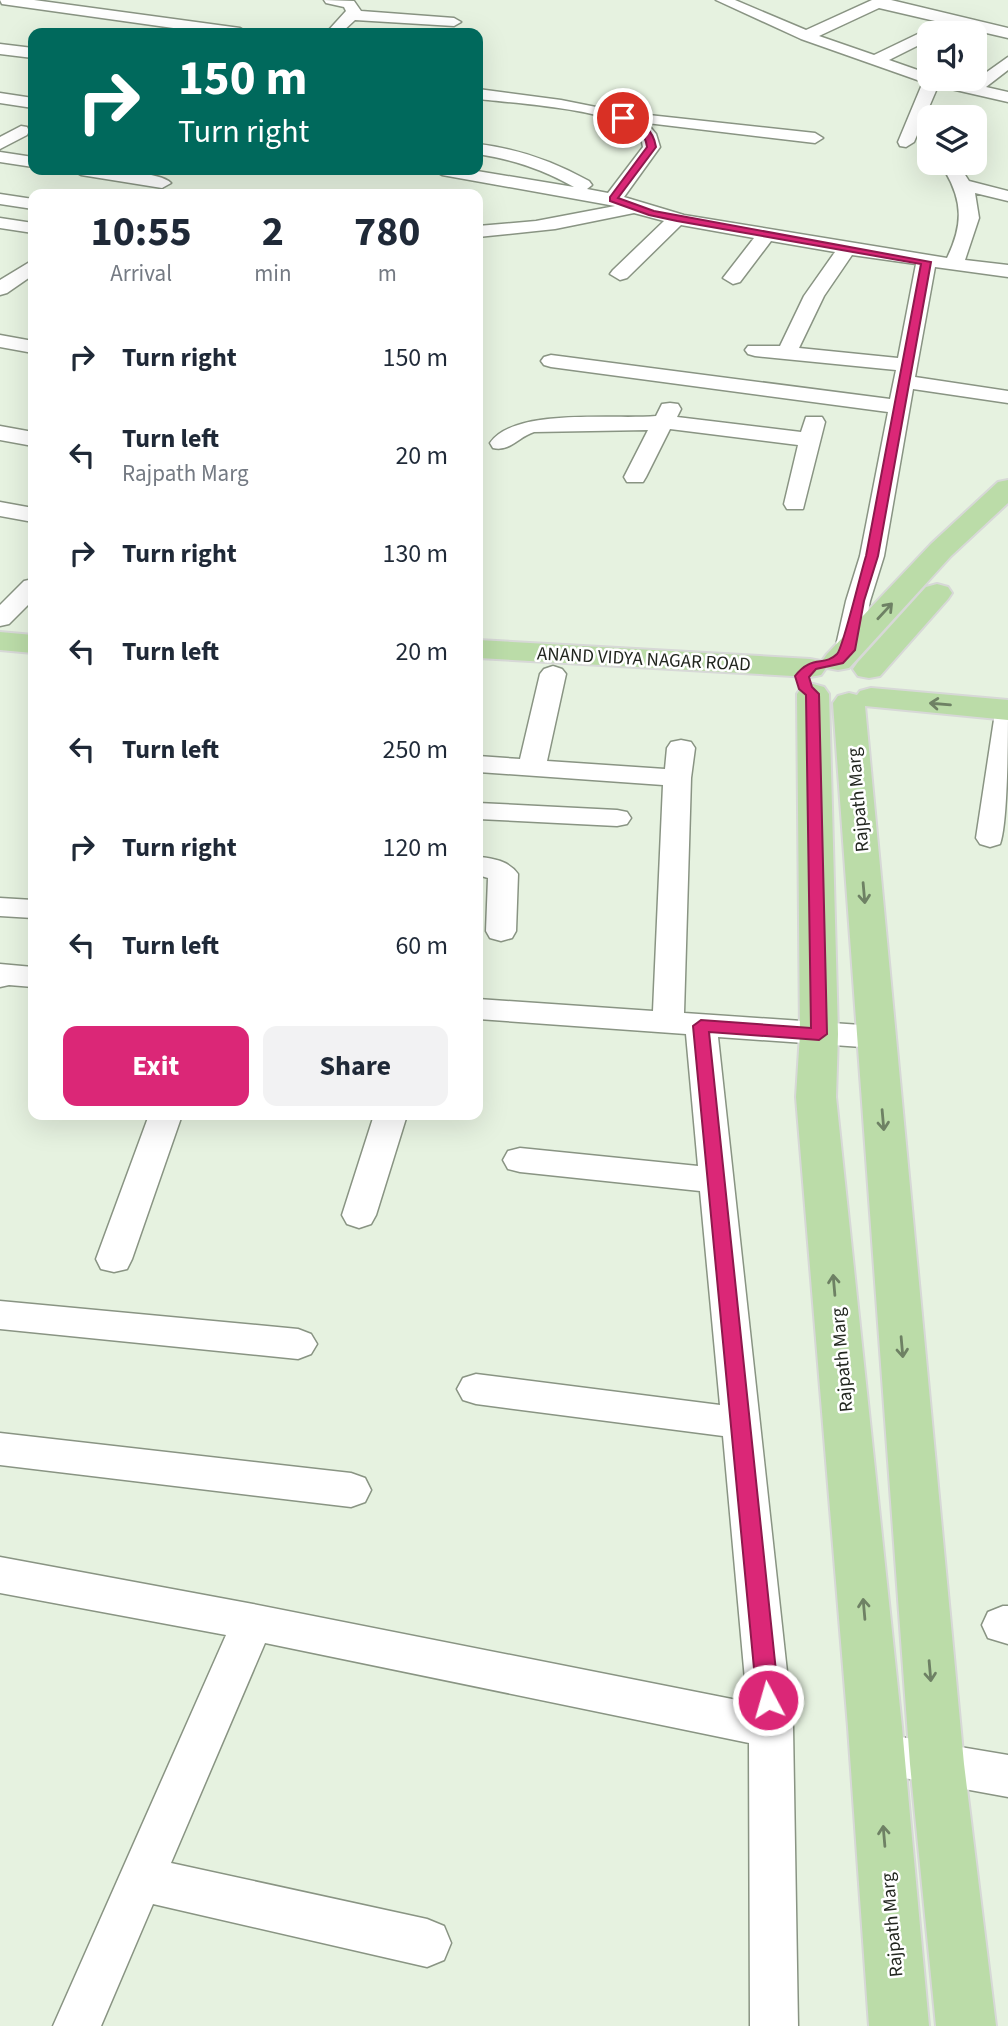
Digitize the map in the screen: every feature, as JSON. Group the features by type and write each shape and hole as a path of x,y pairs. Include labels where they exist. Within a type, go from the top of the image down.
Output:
{"main road":[{"path":"842,678 941,550 1008,488"},
{"path":"842,678 1008,523"},
{"path":"0,624 28,626"},
{"path":"0,641 28,644"},
{"name":"ANAND VIDYA NAGAR ROAD","path":"483,649 842,678 1008,712"},
{"name":"ANAND VIDYA NAGAR ROAD","path":"483,669 553,674 842,678 1008,685"},
{"name":"Rajpath Marg","path":"842,678 816,1097 877,1753 899,2026"},
{"name":"Rajpath Marg","path":"842,678 876,1037 937,1763 966,2026"}],"street":[{"path":"2,0 204,28"},
{"path":"98,13 122,0"},
{"path":"723,0 806,36 917,74"},
{"path":"739,7 757,0"},
{"path":"0,13 22,1"},
{"path":"339,28 352,15 353,7 340,1"},
{"path":"806,36 881,1 956,21"},
{"path":"352,15 454,22"},
{"path":"987,28 1008,33"},
{"path":"878,59 917,40"},
{"path":"0,49 28,53"},
{"path":"987,78 1008,62"},
{"path":"906,142 925,91"},
{"path":"977,91 1008,97"},
{"path":"483,95 596,112 815,138"},
{"path":"0,99 28,102"},
{"path":"596,112 639,125 650,136 652,147 613,199"},
{"path":"0,144 21,131"},
{"path":"483,150 512,154 547,165 633,208 677,219 926,262 1008,271"},
{"path":"0,157 28,161"},
{"path":"112,175 162,183"},
{"path":"471,175 613,199"},
{"path":"953,265 966,240 971,221 967,190 959,178 1008,196"},
{"path":"0,198 28,203"},
{"path":"483,232 520,231 561,225 633,208"},
{"path":"620,274 677,219"},
{"path":"2,225 28,228"},
{"path":"733,278 766,234"},
{"path":"788,354 814,296 847,248"},
{"path":"842,678 858,601 872,556 926,262"},
{"path":"0,289 28,269"},
{"path":"0,341 28,346"},
{"path":"755,350 906,374 1008,397"},
{"path":"551,361 900,407"},
{"path":"635,477 685,379"},
{"path":"795,504 820,397"},
{"path":"501,443 515,431 533,426 663,422 810,440"},
{"path":"0,433 28,438"},
{"path":"0,509 28,514"},
{"path":"0,619 28,591"},
{"path":"532,768 553,674"},
{"path":"990,838 1008,712"},
{"path":"681,748 677,778 684,1024 716,1180 771,1727 774,2026"},
{"path":"483,764 677,778"},
{"path":"483,811 617,818"},
{"path":"483,866 503,874 501,931"},
{"path":"0,907 28,909"},
{"path":"0,977 1,974 28,977"},
{"path":"483,1009 876,1037"},
{"path":"114,1259 163,1120"},
{"path":"359,1214 388,1120"},
{"path":"520,1160 716,1180"},
{"path":"0,1315 298,1344"},
{"path":"476,1389 741,1423"},
{"path":"0,1449 351,1490"},
{"path":"0,1575 253,1622 771,1727"},
{"path":"77,2026 253,1622"},
{"path":"877,1753 1008,1776"},
{"path":"142,1880 427,1943"}],"route":[{"path":"623,118 639,125 650,136 652,147 613,199 652,214 926,262 872,556 858,601 856,622 848,650 838,661 811,666 802,676 806,689 813,694 819,1034 701,1026 768,1700"}]}
